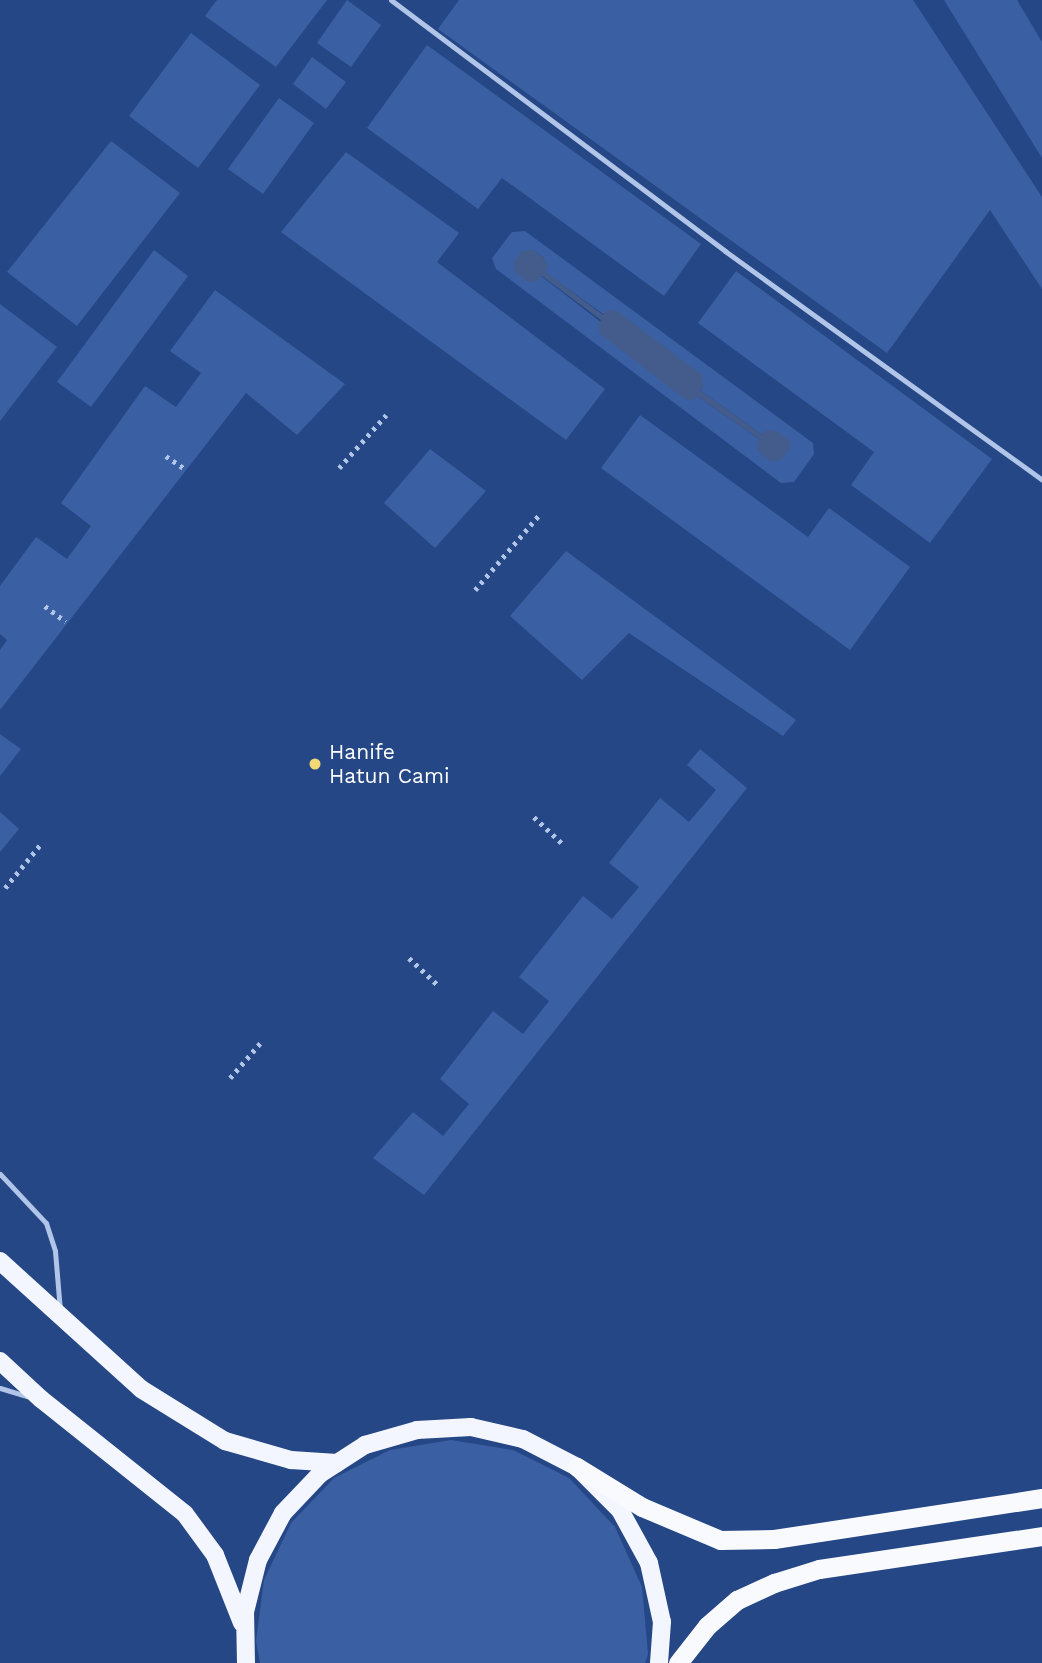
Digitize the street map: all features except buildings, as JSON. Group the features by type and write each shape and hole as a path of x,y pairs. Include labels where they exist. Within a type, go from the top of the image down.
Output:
{"highway":[{"path":"577,1467 642,1507 720,1540 774,1539 1042,1498"},
{"path":"678,1663 707,1626 737,1600 774,1583 819,1569 1042,1536"}],"main road":[{"path":"0,1261 141,1389 225,1441 291,1460 337,1463"},
{"path":"0,1361 41,1399 186,1514 215,1555 245,1632"},
{"path":"246,1663 245,1612 258,1560 283,1513 320,1474 365,1445 417,1430 471,1427 523,1439 577,1467 620,1510 649,1563 662,1622 659,1663"}],"lane":[{"path":"391,0 725,251 1042,480"},
{"path":"0,1174 46,1223 55,1251 60,1317"},
{"path":"0,1388 41,1399"}],"path":[{"path":"339,468 386,415"},
{"path":"166,456 185,469"},
{"path":"475,590 539,515"},
{"path":"46,606 66,622"},
{"path":"534,817 562,844"},
{"path":"5,888 40,845"},
{"path":"409,958 440,987"},
{"path":"230,1078 262,1041"}],"shaded area":[{"path":"217,0 327,0 276,67 205,16"},
{"path":"347,0 381,25 351,67 317,43"},
{"path":"459,0 913,0 1042,197 1042,289 990,210 887,353 438,29"},
{"path":"944,0 1017,0 1042,42 1042,158"},
{"path":"191,33 260,85 198,168 129,116"},
{"path":"427,45 701,244 664,296 502,178 478,209 367,128"},
{"path":"312,57 346,82 326,109 293,84"},
{"path":"279,98 314,123 263,194 228,169"},
{"path":"111,141 180,193 77,326 7,272"},
{"path":"346,152 459,233 437,262 605,389 566,440 281,232"},
{"path":"525,231 813,443 814,454 794,482 781,483 496,269 492,258 512,232","holes":["533,250 544,258 547,267 544,272 703,385 700,390 762,435 759,439 697,396 541,276"]},
{"path":"154,250 188,276 91,407 57,382"},
{"path":"533,250 544,258 548,267 545,272 603,315 607,310 617,311 702,375 703,385 700,390 762,435 766,430 776,431 790,440 790,448 780,461 770,461 757,450 759,439 697,396 694,400 685,399 600,334 598,324 601,320 542,276 536,282 526,281 515,272 514,262 522,251"},
{"path":"736,271 992,459 930,543 851,485 874,452 698,323"},
{"path":"215,290 345,384 297,435 246,393 0,710 0,650 7,640 0,634 0,586 36,537 67,559 91,526 61,503 145,386 176,407 201,373 170,351"},
{"path":"0,304 57,347 0,421"},
{"path":"640,415 808,537 829,508 910,567 850,650 601,468"},
{"path":"430,449 486,491 435,548 384,503"},
{"path":"566,551 796,720 783,736 629,633 582,680 510,616"},
{"path":"0,734 21,749 0,776"},
{"path":"700,749 747,788 424,1195 373,1158 413,1112 443,1136 469,1104 440,1079 493,1011 523,1034 549,1001 519,977 583,896 612,919 639,887 609,863 660,798 689,822 716,790 687,765"},
{"path":"0,812 19,829 0,852"},
{"path":"451,1440 513,1450 569,1478 615,1527 642,1587 648,1654 645,1663 260,1663 256,1641 264,1580 291,1523 334,1478 390,1450"}],"place":[{"name":"Hanife Hatun Cami","path":"315,764"}]}
